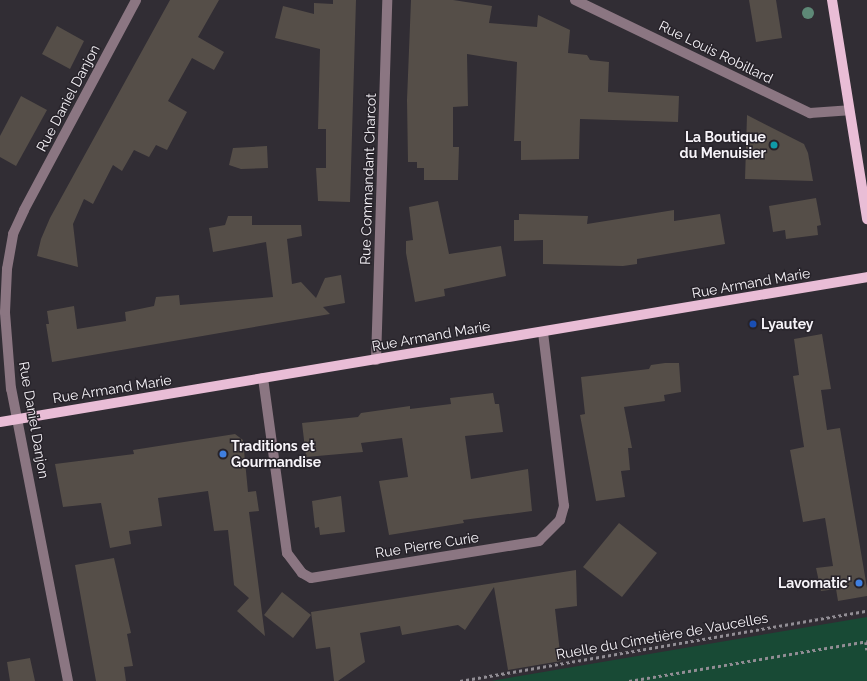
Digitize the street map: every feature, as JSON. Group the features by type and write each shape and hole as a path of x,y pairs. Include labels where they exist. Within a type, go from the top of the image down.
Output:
{"main road":[{"path":"832,0 867,219"},
{"name":"Rue Armand Marie","path":"0,422 867,277"}],"street":[{"name":"Rue Daniel Danjon","path":"68,681 11,389 5,312 6,269 13,234 136,0"},
{"name":"Rue Commandant Charcot","path":"376,360 387,0"},
{"name":"Rue Louis Robillard","path":"575,0 810,113 849,110"},
{"name":"Rue Pierre Curie","path":"263,378 287,553 302,573 312,578 539,541 560,520 564,506 543,332"}],"path":[{"name":"Ruelle du Cimetière de Vaucelles","path":"460,681 867,611"},
{"path":"629,681 866,642 867,650"}],"green space":[{"path":"867,617 867,681 491,681"}],"building":[{"path":"170,0 219,0 198,37 224,52 214,70 192,58 168,101 187,112 167,150 156,145 149,157 134,150 122,171 113,165 93,204 84,199 73,224 78,267 37,256 41,239 50,218"},
{"path":"333,0 356,0 350,202 318,201 316,168 326,168 326,129 318,129 320,49 275,38 283,6 314,14 314,3 333,4"},
{"path":"411,0 453,0 492,6 489,23 537,27 538,15 570,30 568,53 587,55 590,60 609,62 608,92 679,96 678,122 580,119 579,159 521,160 521,141 514,141 517,62 467,54 468,106 453,107 453,147 459,147 458,180 424,180 424,168 417,168 417,162 408,162 407,100"},
{"path":"749,0 776,0 782,38 756,42"},
{"path":"57,26 84,41 70,69 42,54"},
{"path":"21,96 47,110 16,166 0,157 0,136"},
{"name":"La Boutique du Menuisier","path":"747,115 804,144 808,153 813,181 745,179"},
{"path":"267,146 268,168 241,169 229,165 233,148"},
{"path":"816,198 821,225 817,226 818,235 786,239 785,230 773,232 769,206"},
{"path":"438,201 449,254 501,246 506,276 444,289 445,296 415,302 406,253 406,241 413,240 409,207"},
{"path":"674,210 674,221 720,214 725,244 637,259 637,264 623,266 543,264 543,240 514,241 514,220 519,220 519,214 588,216 587,224"},
{"path":"228,216 252,216 252,225 301,225 302,236 287,239 292,284 301,282 316,298 325,278 341,275 345,303 323,307 330,314 52,362 46,324 49,324 47,311 74,306 77,329 126,321 125,312 154,306 156,297 179,295 180,305 273,297 266,242 213,252 209,228 225,225"},
{"path":"822,334 831,389 821,390 827,430 840,428 867,588 867,596 838,601 836,589 821,591 816,568 833,566 825,518 803,522 790,450 804,447 793,376 799,375 794,339"},
{"path":"679,363 681,392 664,395 665,401 624,407 632,448 628,448 630,470 621,471 625,497 596,501 580,415 585,414 581,377 649,369 651,365"},
{"path":"493,393 495,404 499,404 503,432 465,436 471,479 528,469 532,511 463,520 464,523 389,535 379,481 408,477 402,438 361,443 363,452 306,457 302,423 358,417 361,413 410,406 410,409 451,404 450,398"},
{"path":"235,434 243,440 248,492 256,491 259,511 249,512 265,636 237,611 249,598 234,585 228,530 214,531 208,491 158,498 162,526 129,531 131,544 110,548 101,503 63,507 55,464 134,454 133,450"},
{"path":"341,496 345,532 320,535 319,527 315,528 312,501"},
{"path":"619,523 657,553 622,597 583,567"},
{"path":"114,558 131,633 127,634 133,666 124,667 126,681 96,681 75,565"},
{"path":"576,570 577,606 555,609 561,661 508,670 494,587 465,630 458,625 402,635 400,626 360,633 365,662 338,681 334,681 330,647 316,649 311,612"},
{"path":"282,592 311,615 293,638 264,615"},
{"path":"30,658 35,681 10,681 7,662"}],"place":[{"name":"La Boutique du Menuisier","path":"774,145"},
{"name":"Lyautey","path":"753,324"},
{"name":"Traditions et Gourmandise","path":"223,454"},
{"name":"Lavomatic'","path":"859,583"}]}
